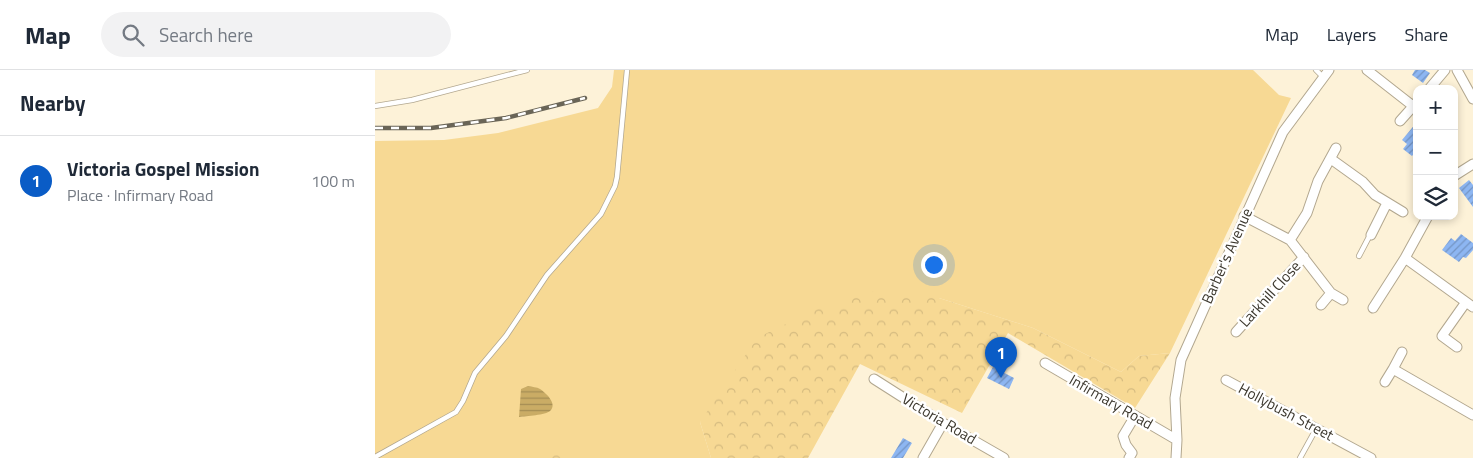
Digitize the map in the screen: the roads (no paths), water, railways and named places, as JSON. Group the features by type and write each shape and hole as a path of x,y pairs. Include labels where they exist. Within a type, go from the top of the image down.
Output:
{"street":[{"path":"1367,70 1413,103"},
{"path":"1432,85 1445,70"},
{"path":"1457,70 1473,99"},
{"name":"Barber's Avenue","path":"1176,458 1175,398 1181,360 1283,132 1326,74"},
{"path":"1400,121 1413,106"},
{"path":"1290,240 1307,213 1318,181 1336,148"},
{"path":"1331,159 1363,182 1375,195 1403,212"},
{"path":"1456,175 1473,164"},
{"path":"1371,235 1387,203"},
{"path":"1244,216 1290,240 1331,293 1343,300"},
{"path":"1373,308 1405,258 1426,220"},
{"name":"Larkhill Close","path":"1236,332 1304,257"},
{"path":"1405,258 1470,305 1443,336 1457,346"},
{"path":"1321,306 1331,293"},
{"path":"1385,382 1402,352"},
{"name":"Infirmary Road","path":"1045,363 1177,440"},
{"path":"1393,369 1473,415"},
{"name":"Victoria Road","path":"874,379 943,423 1004,458"},
{"name":"Hollybush Street","path":"1226,380 1371,458"},
{"path":"1129,458 1132,453 1126,445 1123,436 1135,416"},
{"path":"923,458 943,423"}],"lane":[{"path":"375,106 412,100 527,70"},
{"path":"375,457 456,412 475,373 506,336 547,275 601,214 615,186 617,177 627,70"},
{"path":"1315,70 1326,74"},
{"path":"1359,256 1371,235"},
{"path":"1299,458 1317,428"}],"railway":[{"path":"375,128 431,128 506,118 585,98"}],"place":[{"name":"Victoria Gospel Mission","path":"1001,378"}]}
